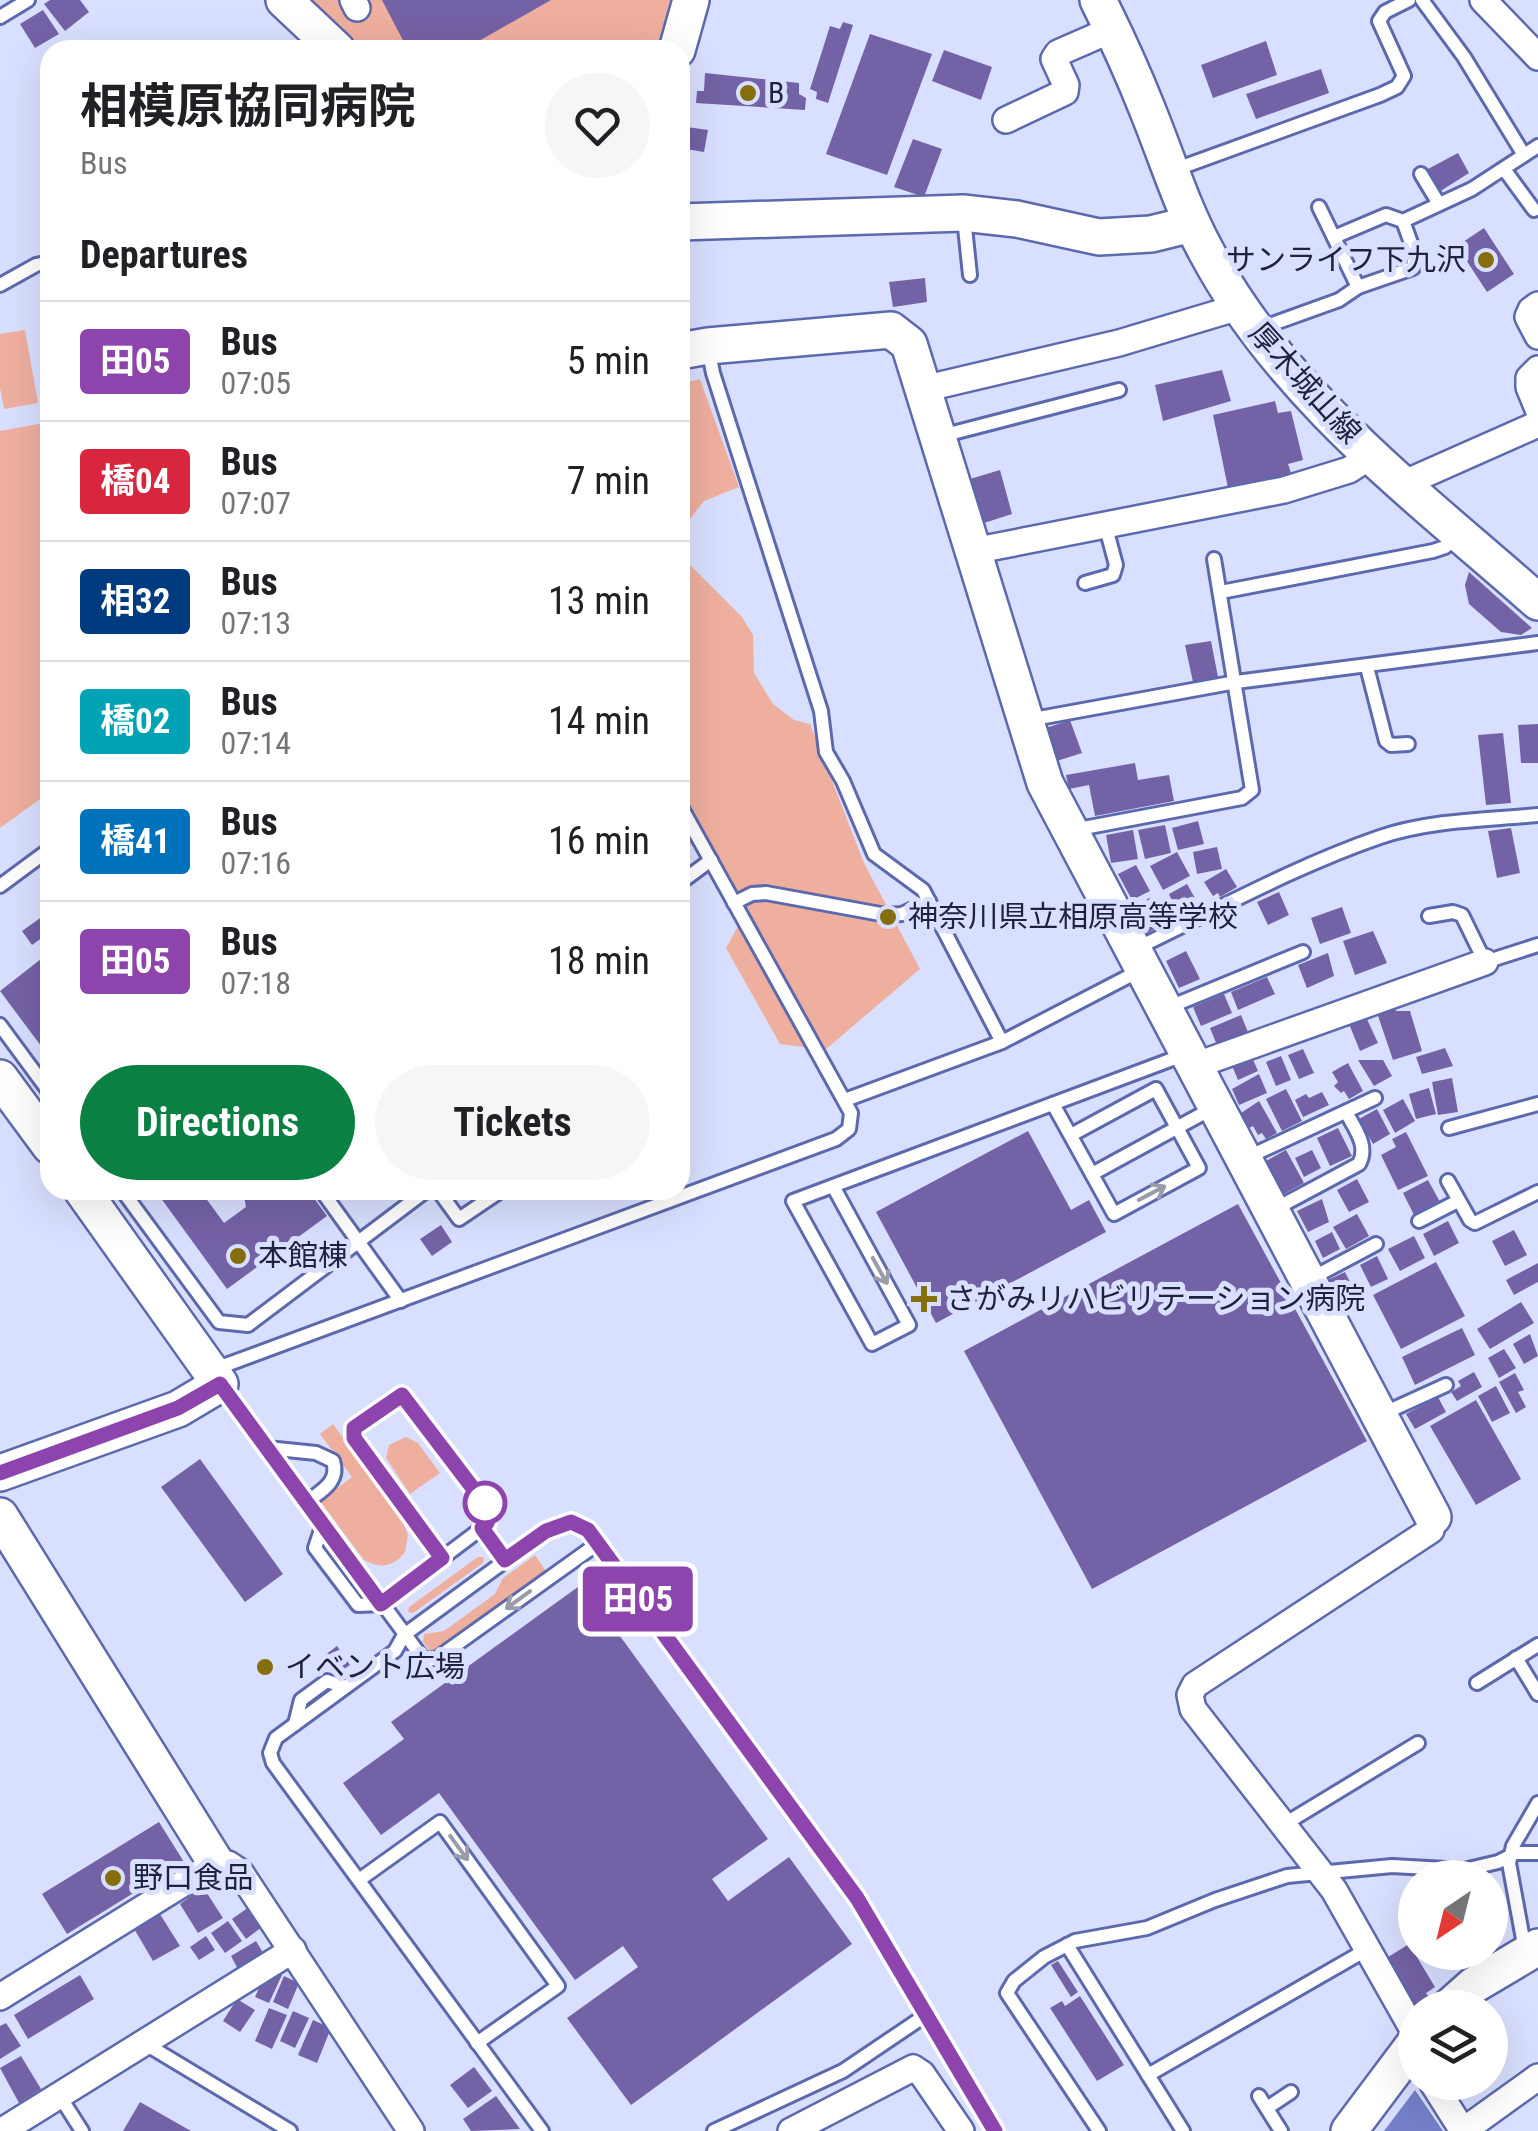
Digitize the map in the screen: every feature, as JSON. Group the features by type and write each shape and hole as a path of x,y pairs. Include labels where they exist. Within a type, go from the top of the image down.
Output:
{"street":[{"path":"284,0 326,40"},
{"path":"681,40 691,0"},
{"path":"1483,0 1538,58"},
{"path":"1006,120 1065,92 1066,85 1054,59 1106,14"},
{"name":"厚木城山線","path":"1106,14 1192,224 1246,319 1293,379 1372,455 1538,602"},
{"path":"690,222 963,213 1099,236 1152,234 1192,224"},
{"path":"1538,305 1528,317 1538,336"},
{"path":"923,389 1119,343 1246,319"},
{"path":"694,349 891,330 909,344 1046,783 1433,1517 1434,1523 1425,1534 1192,1690 1193,1709 1334,1890 1398,2013"},
{"path":"1538,369 1528,378 1538,409"},
{"path":"1404,483 1538,424"},
{"path":"974,551 1284,490 1349,470 1372,455"},
{"path":"1191,1060 1485,962"},
{"path":"0,1078 40,1132"},
{"path":"0,1473 178,1408 217,1377 186,1306 91,1200"},
{"path":"0,1516 216,1863"},
{"path":"0,1997 216,1863 228,1864 240,1872 411,2131"},
{"path":"2,2131 292,1950"},
{"path":"1468,1990 1532,1950"},
{"path":"1349,2131 1398,2066"},
{"path":"791,2131 826,2124 913,2068 922,2074 961,2131"},
{"path":"1443,2100 1463,2131 1538,2076"}],"lane":[{"path":"0,17 28,0"},
{"path":"1171,171 1397,87 1404,76 1379,21 1385,12 1409,0"},
{"path":"1422,0 1464,57 1524,155"},
{"path":"1402,222 1504,170 1538,146"},
{"path":"1504,170 1534,210"},
{"path":"1421,174 1439,204"},
{"path":"1319,207 1358,287"},
{"path":"963,213 970,275"},
{"path":"1246,319 1339,300 1358,287 1414,268 1416,254 1402,222 1386,215 1334,237"},
{"path":"0,285 40,263"},
{"path":"694,349 713,373 821,711 826,752 843,780 874,854 923,890 1002,1042"},
{"path":"938,437 1119,390"},
{"path":"1085,583 1112,574 1116,565 1106,524"},
{"path":"1220,592 1434,551 1460,533"},
{"path":"1071,831 1247,796 1252,790 1214,558"},
{"path":"1026,720 1236,682 1538,643"},
{"path":"1366,667 1386,741 1391,745 1408,744"},
{"path":"845,1100 1002,1042 1138,959 1285,877 1381,836 1428,826 1538,814"},
{"path":"690,823 852,1112 852,1123 836,1138 690,1193"},
{"path":"0,886 40,856"},
{"path":"690,875 710,860"},
{"path":"734,903 766,892 886,915 902,914 929,901"},
{"path":"1429,916 1453,912 1462,915 1485,962 1538,945"},
{"path":"1165,1009 1303,952"},
{"path":"0,1025 40,1079"},
{"path":"832,1186 909,1324 872,1344 794,1201 832,1186 1053,1104 1191,1060"},
{"path":"1053,1104 1114,1214 1199,1168 1156,1090 1071,1136"},
{"path":"1244,1160 1375,1098"},
{"path":"1449,1128 1538,1104"},
{"path":"1092,1174 1216,1106"},
{"path":"1271,1211 1359,1164 1363,1145 1346,1112"},
{"path":"1448,1181 1470,1220 1478,1223 1538,1192"},
{"path":"128,1200 186,1306 219,1322 248,1325 414,1200"},
{"path":"329,1200 401,1301"},
{"path":"445,1200 459,1219 487,1200"},
{"path":"597,1544 436,1659 424,1660 217,1377 401,1301 671,1200"},
{"path":"1419,1221 1458,1201"},
{"path":"1308,1280 1376,1244"},
{"path":"1379,1416 1446,1385"},
{"path":"381,1604 482,1528 487,1523 488,1508 407,1398 398,1395 354,1428 354,1438 442,1558"},
{"path":"267,1448 316,1452 334,1461 334,1480 307,1502"},
{"path":"542,2131 273,1763 272,1745 395,1651 404,1635 546,1531 571,1522 588,1530 857,1898 995,2131"},
{"path":"482,1528 505,1560"},
{"path":"1477,1684 1538,1644"},
{"path":"1516,1658 1538,1694"},
{"path":"1283,1826 1418,1743"},
{"path":"1532,1950 1510,1857 1538,1803"},
{"path":"359,1880 440,1822 472,1866 558,1986 477,2043"},
{"path":"1099,2131 1007,1993 1014,1980 1044,1957 1084,1938 1110,1937 1146,1928 1271,1880 1392,1866 1464,1870 1516,1853 1538,1853"},
{"path":"1066,1945 1183,2131"},
{"path":"1148,2076 1366,1950"},
{"path":"714,2131 843,2071 926,2015"},
{"path":"144,2043 290,2131"},
{"path":"1267,2108 1291,2092"},
{"path":"59,2095 82,2131"},
{"path":"1259,2096 1281,2131"}],"shaded area":[{"path":"310,0 672,0 660,40 353,40"},
{"path":"25,330 38,403 4,409 0,334"},
{"path":"700,379 739,487 704,501 690,519 690,382"},
{"path":"40,424 40,799 0,828 0,431"},
{"path":"690,565 742,617 753,635 754,673 773,704 794,720 810,724 864,863 920,969 825,1050 780,1044 726,948 747,910 710,845 690,844"},
{"path":"333,1424 401,1517 408,1535 405,1552 391,1563 376,1565 364,1560 320,1501 352,1477 320,1434"},
{"path":"406,1437 418,1443 440,1473 410,1494 386,1458 389,1445"},
{"path":"535,1555 546,1571 439,1651 430,1651 423,1642 424,1634 444,1631 495,1594 503,1578"},
{"path":"478,1557 484,1557 483,1563 413,1613 408,1612 409,1607"}],"water":[{"path":"1407,2100 1422,2100 1443,2131 1384,2131"}],"building":[{"path":"50,0 80,0 89,12 65,31 44,4"},
{"path":"382,0 551,0 481,40 403,40"},
{"path":"43,10 59,34 40,40 35,48 20,24"},
{"path":"843,22 853,25 828,103 816,99 817,92 810,89 830,26 840,29"},
{"path":"870,34 932,54 887,175 826,154"},
{"path":"1266,41 1277,75 1213,98 1201,65"},
{"path":"944,50 992,67 981,100 932,81"},
{"path":"1321,69 1329,93 1256,119 1246,94"},
{"name":"B","path":"705,73 799,83 799,94 806,98 805,110 696,103 697,91 704,91"},
{"path":"690,127 708,130 704,152 690,150"},
{"path":"913,139 942,149 924,197 894,187"},
{"path":"1458,153 1469,173 1439,192 1426,170"},
{"name":"サンライフ下九沢","path":"1484,228 1514,274 1487,292 1457,246"},
{"path":"925,278 927,302 893,307 889,282"},
{"path":"1222,370 1231,401 1163,421 1155,385"},
{"path":"1275,401 1278,413 1291,411 1303,460 1288,464 1292,476 1228,488 1213,415"},
{"path":"1000,470 1012,514 984,523 970,479"},
{"path":"1469,572 1532,628 1521,635 1501,632 1469,604 1465,585"},
{"path":"1211,641 1218,677 1193,682 1185,645"},
{"path":"1070,720 1082,753 1057,761 1046,728"},
{"path":"1538,724 1538,763 1521,763 1518,725"},
{"path":"1503,733 1511,803 1486,805 1478,735"},
{"path":"1135,763 1138,780 1169,775 1174,801 1095,816 1089,785 1069,789 1066,775"},
{"path":"1198,821 1204,844 1178,850 1172,828"},
{"path":"1165,825 1171,853 1145,859 1138,830"},
{"path":"1511,828 1520,873 1497,878 1488,831"},
{"path":"1133,830 1138,859 1111,863 1106,835"},
{"path":"1217,847 1222,869 1197,874 1193,852"},
{"path":"1177,852 1190,876 1163,890 1150,866"},
{"path":"1136,865 1150,891 1132,900 1118,874"},
{"path":"1226,869 1237,887 1220,897 1218,893 1213,896 1204,882"},
{"path":"1187,884 1200,907 1178,919 1169,894"},
{"path":"1279,892 1289,915 1268,925 1257,902"},
{"path":"1151,897 1166,923 1147,933 1133,907"},
{"path":"1342,907 1351,933 1320,944 1311,918"},
{"path":"40,918 40,939 32,945 22,931"},
{"path":"1373,931 1387,963 1355,975 1343,941"},
{"path":"1186,951 1200,979 1179,988 1166,961"},
{"path":"1328,953 1334,976 1307,988 1298,965"},
{"path":"40,960 40,1045 0,991"},
{"path":"1267,977 1275,994 1238,1010 1231,992"},
{"path":"1224,994 1232,1013 1201,1026 1193,1007"},
{"path":"1393,1001 1396,1011 1410,1011 1422,1051 1393,1060 1375,1007"},
{"path":"1241,1015 1250,1037 1219,1050 1210,1028"},
{"path":"1366,1017 1378,1043 1360,1051 1349,1024"},
{"path":"1445,1048 1453,1066 1422,1074 1416,1057"},
{"path":"1303,1049 1314,1073 1299,1079 1288,1055"},
{"path":"1251,1055 1258,1071 1238,1080 1231,1063"},
{"path":"1281,1056 1291,1080 1276,1086 1266,1062"},
{"path":"1358,1060 1383,1060 1392,1076 1374,1086"},
{"path":"1348,1063 1363,1091 1349,1099 1334,1086 1338,1082 1332,1072"},
{"path":"1259,1074 1267,1093 1239,1105 1232,1089"},
{"path":"1452,1078 1458,1112 1438,1115 1432,1082"},
{"path":"1429,1088 1436,1114 1416,1119 1409,1094"},
{"path":"1286,1089 1302,1121 1282,1131 1266,1099"},
{"path":"1322,1092 1329,1105 1303,1117 1295,1100"},
{"path":"1403,1099 1415,1121 1395,1133 1383,1110"},
{"path":"1259,1101 1277,1133 1266,1139 1253,1126 1249,1128 1241,1113"},
{"path":"1377,1109 1390,1134 1373,1144 1359,1119"},
{"path":"1338,1128 1352,1156 1330,1166 1317,1138"},
{"path":"1028,1131 1071,1210 1089,1200 1106,1232 936,1323 876,1212"},
{"path":"1406,1132 1428,1176 1398,1190 1381,1155 1396,1147 1392,1139"},
{"path":"1286,1150 1304,1183 1282,1195 1264,1162"},
{"path":"1312,1150 1321,1168 1304,1177 1295,1158"},
{"path":"1357,1179 1369,1202 1349,1212 1337,1190"},
{"path":"1428,1180 1440,1202 1414,1215 1403,1193"},
{"path":"1322,1199 1329,1222 1308,1232 1297,1211"},
{"name":"本館棟","path":"162,1200 207,1200 224,1223 246,1207 245,1200 315,1200 327,1216 227,1289"},
{"path":"1238,1204 1367,1441 1092,1589 964,1351"},
{"path":"1357,1214 1369,1236 1346,1249 1333,1227"},
{"path":"1448,1221 1459,1243 1434,1256 1423,1234"},
{"path":"441,1225 452,1242 432,1256 420,1239"},
{"path":"1514,1230 1527,1255 1505,1266 1492,1241"},
{"path":"1332,1232 1340,1249 1323,1258 1315,1241"},
{"path":"1414,1236 1425,1258 1400,1271 1388,1249"},
{"path":"1377,1256 1388,1279 1371,1287 1360,1265"},
{"path":"1436,1262 1465,1316 1401,1349 1373,1295"},
{"path":"1538,1263 1538,1282 1514,1295 1506,1280"},
{"path":"1345,1272 1356,1294 1339,1303 1328,1280"},
{"path":"1521,1302 1534,1323 1490,1349 1477,1329"},
{"path":"1462,1328 1475,1355 1415,1385 1402,1357"},
{"path":"1530,1334 1538,1356 1524,1364 1513,1344"},
{"path":"1504,1349 1516,1368 1499,1378 1488,1358"},
{"path":"1474,1372 1482,1387 1457,1401 1451,1392 1461,1386 1458,1381"},
{"path":"1515,1373 1524,1390 1518,1392 1526,1407 1516,1413 1499,1382"},
{"path":"1496,1386 1510,1413 1492,1422 1478,1396"},
{"path":"1438,1397 1446,1412 1415,1429 1406,1414"},
{"path":"1476,1400 1521,1479 1476,1505 1430,1426"},
{"path":"200,1459 283,1574 245,1602 161,1487"},
{"path":"582,1584 768,1839 712,1879 728,1901 789,1857 852,1944 631,2105 567,2018 638,1967 623,1946 575,1980 439,1793 381,1835 343,1783 404,1739 391,1722"},
{"path":"337,1646 350,1665 338,1673 325,1655"},
{"name":"野口食品","path":"159,1822 184,1862 67,1934 42,1894"},
{"path":"203,1887 223,1918 198,1933 180,1904"},
{"path":"249,1907 262,1927 246,1939 232,1919"},
{"path":"158,1911 180,1946 153,1961 133,1927"},
{"path":"228,1921 242,1941 225,1953 211,1933"},
{"path":"206,1936 215,1950 199,1960 190,1947"},
{"path":"256,1941 265,1956 239,1971 231,1956"},
{"path":"1398,1951 1398,1970 1425,1970 1435,1987 1404,1990 1385,1959"},
{"path":"1058,1961 1078,1992 1071,1997 1051,1965"},
{"path":"273,1971 282,1975 269,2003 255,1997 264,1977"},
{"path":"80,1975 94,1999 28,2039 14,2015"},
{"path":"284,1976 299,1983 288,2009 273,2002"},
{"path":"1080,1996 1124,2065 1097,2081 1050,2008 1062,2001 1065,2006"},
{"path":"237,1999 255,2010 240,2032 223,2021"},
{"path":"269,2008 287,2015 272,2049 255,2041"},
{"path":"293,2011 309,2018 295,2048 280,2041"},
{"path":"313,2020 331,2028 317,2063 298,2055"},
{"path":"6,2023 21,2046 0,2059 0,2026"},
{"path":"21,2056 41,2089 19,2103 0,2068"},
{"path":"474,2067 492,2091 468,2108 450,2085"},
{"path":"496,2096 520,2129 471,2131 463,2119"},
{"path":"140,2102 191,2131 123,2131"}],"bus line":[{"name":"田05","path":"0,1473 178,1408 220,1384 381,1604 442,1558 354,1438 354,1428 398,1395 407,1398 488,1508 490,1515 482,1528 505,1560 555,1526 571,1522 588,1530 857,1898 995,2131"}],"place":[{"name":"B","path":"748,93"},
{"name":"サンライフ下九沢","path":"1486,260"},
{"name":"神奈川県立相原高等学校","path":"888,917"},
{"name":"本館棟","path":"238,1256"},
{"name":"さがみリハビリテーション病院","path":"924,1299"},
{"name":"イベント広場","path":"265,1667"},
{"name":"野口食品","path":"113,1878"}]}
